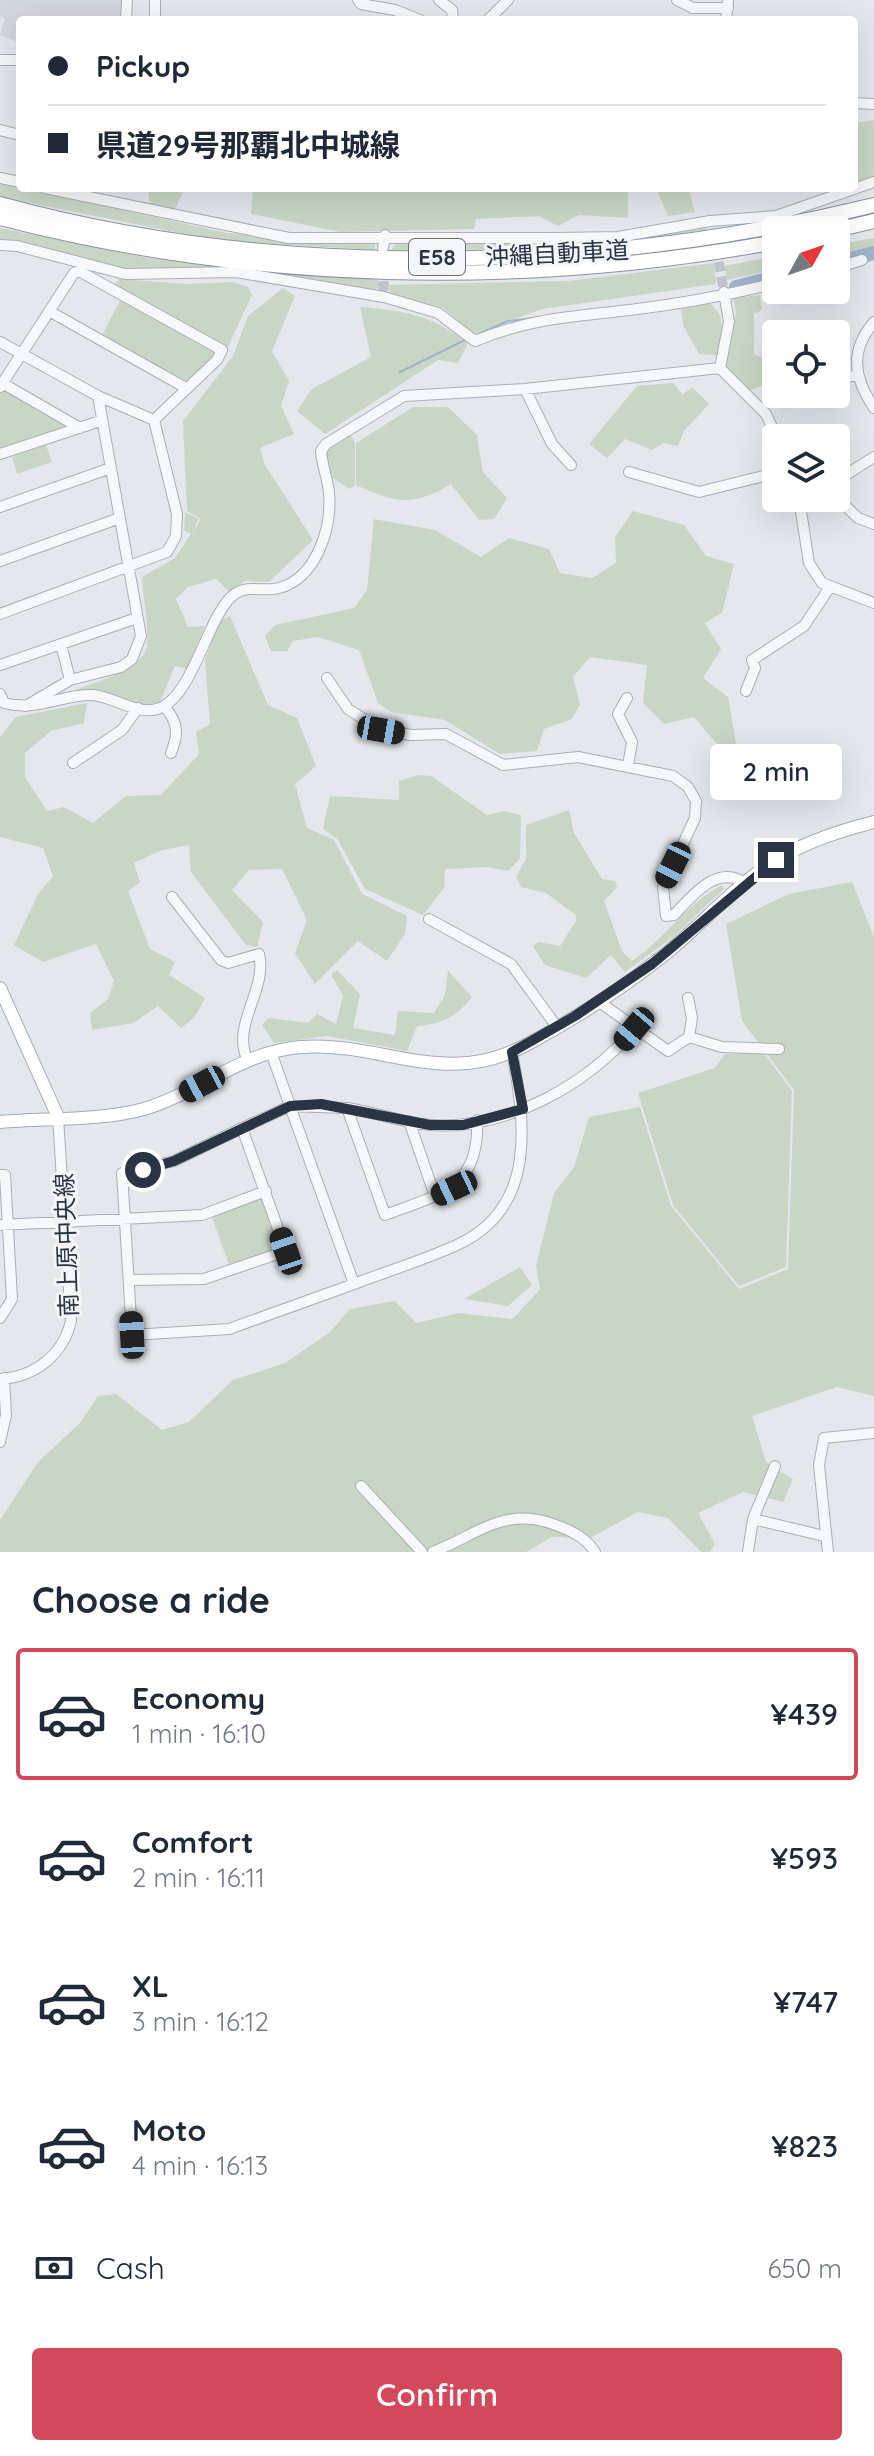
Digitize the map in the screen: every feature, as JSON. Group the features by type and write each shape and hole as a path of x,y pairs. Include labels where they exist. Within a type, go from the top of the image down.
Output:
{"highway":[{"name":"沖縄自動車道","path":"0,204 118,229 231,245 321,254 447,257 564,255 643,248 763,230 874,205"},
{"name":"沖縄自動車道","path":"0,218 176,253 378,271 502,273 567,269 710,254 762,245"},
{"path":"850,227 874,221"}],"main road":[{"path":"0,1122 145,1108 248,1061 271,1052 298,1047 330,1047 437,1065 479,1062 512,1052 598,1001 666,954 745,883 796,850 874,822"},
{"path":"0,988 58,1117"}],"street":[{"path":"358,0 361,4 413,16"},
{"path":"439,0 452,10 453,16"},
{"path":"492,16 508,0"},
{"path":"677,0 693,8 727,9"},
{"path":"65,192 289,238 385,235 618,237 776,216 845,192"},
{"path":"383,248 385,235"},
{"path":"0,245 98,273 222,350 154,420"},
{"path":"850,264 862,260"},
{"path":"80,428 1,385 74,273 142,275 236,272 308,282 424,308 451,320 471,339 548,318 631,310 762,286"},
{"path":"720,368 729,322 724,293"},
{"path":"49,311 186,388"},
{"path":"874,322 864,334 856,355 857,375 874,408"},
{"path":"0,342 98,396 154,420"},
{"path":"1,700 26,706 91,695 138,708 153,710 164,706 185,687 207,631 231,597 243,589 281,587 310,566 316,557 329,516 329,490 321,451 326,444 404,396 525,389 720,368"},
{"path":"720,368 766,414 771,424"},
{"path":"850,377 857,375"},
{"path":"525,389 552,444 571,465"},
{"path":"26,706 70,680 121,667 132,659 141,636 108,469 98,396"},
{"path":"0,614 167,552 176,536 177,514 154,420"},
{"path":"0,454 100,421"},
{"path":"850,475 874,457"},
{"path":"0,507 108,469"},
{"path":"629,472 699,492 762,476"},
{"path":"850,510 858,518 874,524"},
{"path":"801,512 809,563 822,583 874,603"},
{"path":"0,561 117,519"},
{"path":"746,691 755,668 752,660 804,626 830,587"},
{"path":"0,665 137,618"},
{"path":"61,644 70,680"},
{"path":"327,678 348,709 381,730 411,735 446,734 503,765 578,757 673,776 688,787 696,801 695,818 663,887 666,916 674,915 704,885 721,876 734,875 745,883"},
{"path":"627,698 618,714 632,742 628,766"},
{"path":"164,706 175,718 177,730 171,753"},
{"path":"73,763 122,730 138,708"},
{"path":"172,897 221,960 228,963 259,954 263,970 242,1035 248,1061"},
{"path":"429,919 511,964 557,1027"},
{"path":"598,1001 668,1051 689,1037 692,1018 688,998"},
{"path":"512,1052 523,1109 523,1156 500,1209 488,1223 458,1245 229,1329 132,1335 122,1173 174,1161 290,1106 347,1108 409,1121 463,1125 523,1109 600,1065 634,1029"},
{"path":"689,1037 722,1047 779,1049"},
{"path":"271,1052 354,1284"},
{"path":"347,1108 385,1215 454,1188 473,1164 477,1120"},
{"name":"南上原中央線","path":"2,1378 23,1375 44,1364 58,1351 69,1329 72,1313 58,1117"},
{"path":"409,1121 435,1196"},
{"path":"130,1280 204,1279 286,1251 242,1128"},
{"path":"0,1175 5,1175 6,1274 12,1299 0,1318"},
{"path":"4,1225 202,1215 266,1191"},
{"path":"1,1437 6,1415 2,1378"},
{"path":"828,1552 819,1465 824,1438 874,1433"},
{"path":"748,1552 753,1519 775,1466"},
{"path":"361,1486 417,1551"},
{"path":"433,1552 480,1527 511,1518 531,1518 576,1533 595,1552"},
{"path":"753,1519 824,1536"}],"shaded area":[{"path":"0,0 121,0 121,16 16,16 16,41 0,35 5,19 0,17"}],"green space":[{"path":"874,120 874,179 858,185 858,123"},
{"path":"0,183 16,187 16,192 41,192 227,233 330,243 371,240 375,250 254,243 190,235 0,197"},
{"path":"148,192 183,192 175,209 150,205"},
{"path":"253,192 628,192 628,218 579,215 558,226 539,216 476,219 474,229 340,232 251,214"},
{"path":"658,192 689,192 695,212 668,216"},
{"path":"706,225 707,232 543,249 391,250 398,240 577,240"},
{"path":"0,228 149,258 378,280 380,286 374,291 285,277 124,269 0,241"},
{"path":"874,238 874,248 850,253 850,242"},
{"path":"762,259 762,272 727,280 724,266"},
{"path":"714,263 716,284 542,309 473,334 442,307 396,296 390,292 389,285 569,281"},
{"path":"119,279 186,284 233,282 248,287 252,295 227,349 189,382 101,337 124,293 113,286"},
{"path":"283,288 295,296 272,351 289,381 281,406 294,434 260,448 265,465 313,540 269,582 244,581 231,593 216,579 188,587 176,599 188,627 205,626 187,669 175,666 160,702 146,705 52,698 121,672 143,656 147,646 147,620 142,577 175,558 191,534 184,530 185,512 199,519 192,533 201,519 187,511 183,421 233,356 248,316"},
{"path":"760,295 762,310 754,314 754,355 762,357 762,386 749,391 724,365 736,313 733,298"},
{"path":"708,302 721,319 722,332 717,355 699,354 683,325 681,306"},
{"path":"360,307 417,316 443,326 468,343 458,363 438,360 325,434 297,411 312,389 371,357"},
{"path":"673,383 682,394 693,388 709,404 684,431 678,446 663,443 652,450 625,439 607,458 589,444 637,386"},
{"path":"6,384 80,428 0,452 0,393"},
{"path":"413,407 448,407 477,435 483,472 507,498 494,519 479,520 451,484 426,496 404,500 382,496 356,485 356,443"},
{"path":"350,434 355,442 355,485 350,489 327,475 324,453"},
{"path":"46,445 52,462 17,474 12,457"},
{"path":"633,511 684,525 706,556 734,564 722,613 705,623 721,649 703,678 728,697 737,749 727,756 694,717 664,724 643,703 647,665 590,657 573,677 580,704 572,719 544,729 537,751 500,754 445,720 391,712 378,703 359,650 318,637 293,641 287,651 271,651 265,636 275,625 354,608 367,590 374,519 435,530 481,557 509,538 549,549 560,573 592,578 616,563 615,537"},
{"path":"230,616 268,705 297,718 316,766 295,784 307,828 334,840 362,894 407,916 405,934 387,961 358,941 315,984 295,953 307,920 282,869 249,870 232,890 263,922 257,947 246,945 191,872 189,845 162,850 134,863 140,882 128,891 150,949 175,962 169,975 205,998 195,1017 181,1028 158,1006 133,1023 92,1030 90,1013 108,999 114,981 96,944 43,962 14,945 38,894 53,876 43,848 0,837 0,737 16,717 87,703 84,723 51,731 25,753 25,777 47,811 64,807 93,823 126,796 161,795 199,754 196,732 210,724 205,660 219,622"},
{"path":"418,775 431,776 487,815 504,811 521,815 520,859 508,871 487,867 445,869 444,888 423,915 365,889 338,840 323,828 330,796 399,800 399,781"},
{"path":"569,810 574,833 602,879 615,881 617,887 604,901 622,951 632,961 709,893 722,885 724,889 673,937 625,972 611,955 586,978 545,965 533,946 538,942 560,946 576,921 576,915 546,893 521,887 516,877 526,859 526,825"},
{"path":"852,882 874,937 874,1396 837,1387 752,1416 766,1462 793,1479 783,1502 743,1492 698,1513 715,1544 710,1552 701,1552 668,1518 638,1512 590,1538 552,1537 526,1552 0,1552 0,1520 38,1462 80,1423 98,1396 116,1394 162,1430 189,1422 233,1380 285,1363 329,1333 350,1309 395,1301 416,1323 459,1313 513,1319 540,1289 536,1266 554,1193 574,1167 589,1117 640,1107 671,1206 739,1289 788,1269 794,1090 742,1021 726,924 789,894"},
{"path":"337,970 360,994 353,1028 395,1035 398,1011 434,1013 445,995 448,971 472,997 448,1018 417,1026 407,1051 327,1036 274,1043 262,1025 269,1018 308,1023 317,1014 336,1024 343,996 331,974"},
{"path":"764,1053 792,1091 786,1267 739,1286 673,1205 638,1093 715,1068 725,1054"},
{"path":"266,1191 286,1251 231,1270 210,1212"},
{"path":"520,1267 532,1285 508,1306 464,1299"}],"waterway":[{"path":"850,259 874,253"},
{"path":"736,287 762,280"},
{"path":"727,289 736,287"},
{"path":"476,335 508,321 535,318"},
{"path":"400,372 467,339"}],"tunnel":[{"path":"716,247 724,292"},
{"path":"383,266 384,297"}],"route":[{"path":"143,1170 174,1161 290,1106 321,1104 430,1125 463,1125 523,1109 512,1052 575,1016 666,954 745,883 776,860"}]}
